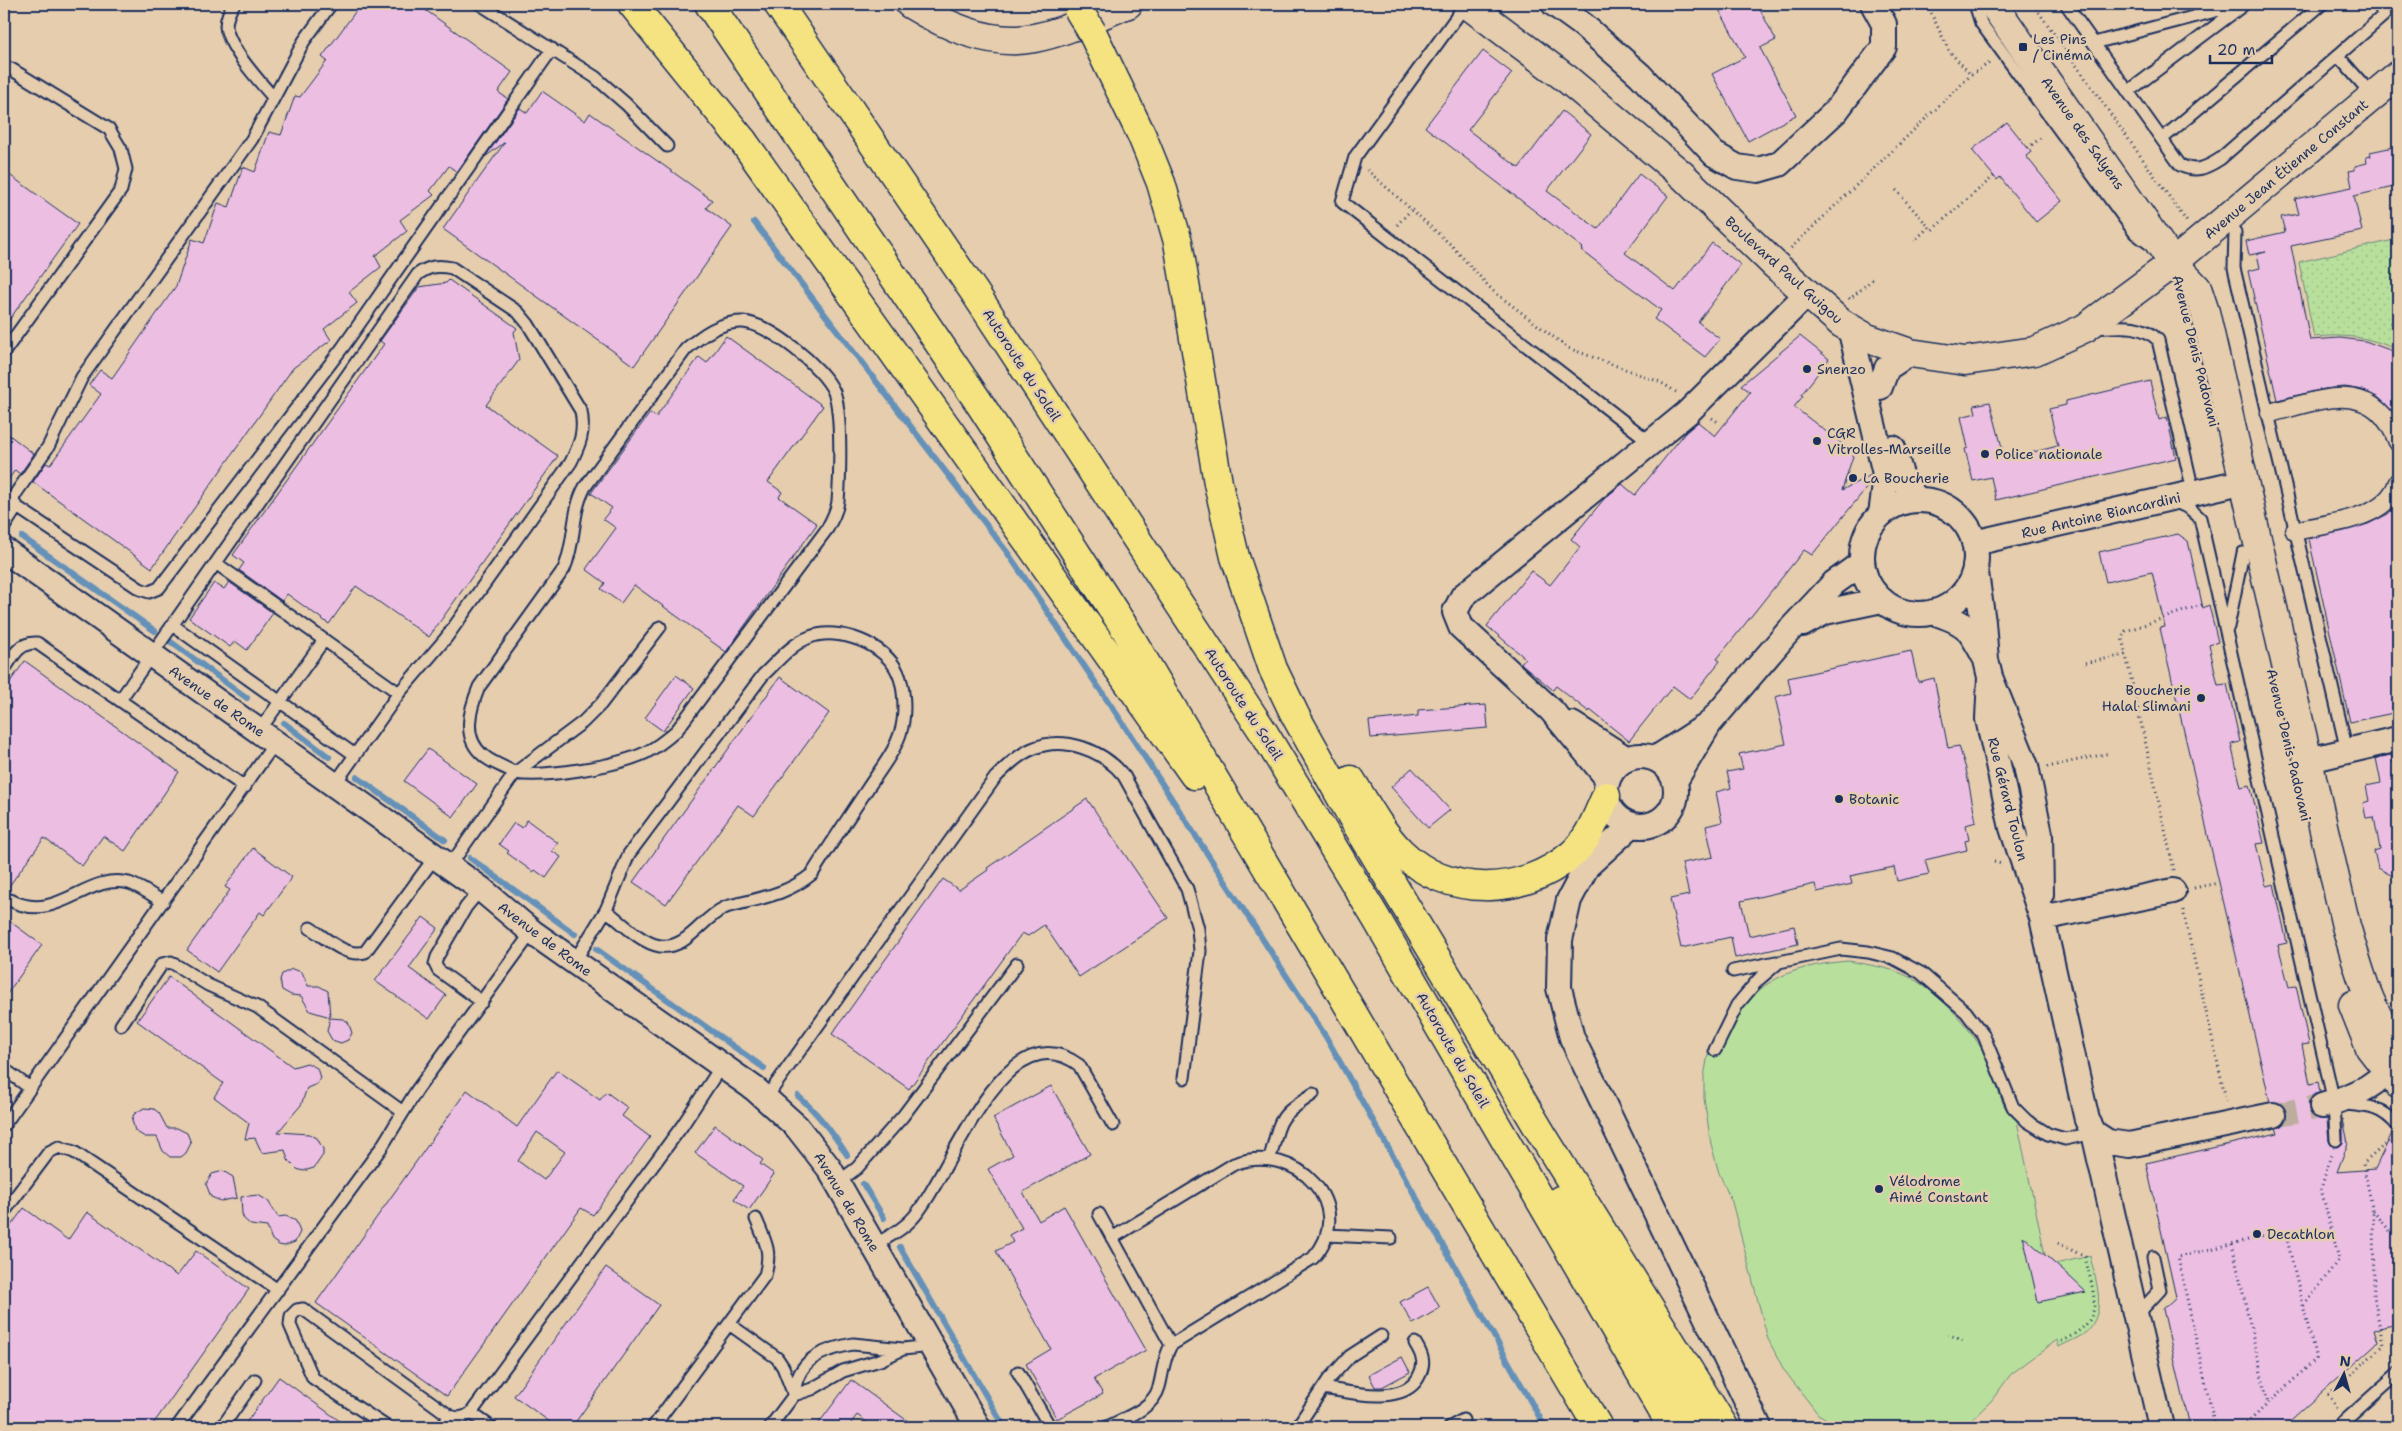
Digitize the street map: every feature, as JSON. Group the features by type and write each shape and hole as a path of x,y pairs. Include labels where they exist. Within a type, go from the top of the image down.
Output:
{"main road":[{"path":"632,4 743,141"},
{"path":"650,4 743,141 1175,750 1268,872"},
{"path":"709,4 978,401 1126,630 1598,1427"},
{"name":"Autoroute du Soleil","path":"778,4 980,301 1264,733 1376,918 1672,1427"},
{"path":"910,4 933,18 962,30 992,38 1015,40 1055,32 1128,4"},
{"name":"Boulevard Paul Guigou","path":"1467,4 1567,79 1682,175 1774,264 1814,299 1858,333 1910,353 1965,360 2035,351 2085,328 2173,263"},
{"name":"Avenue des Salyens","path":"1993,4 2173,263"},
{"path":"1077,6 1092,32 1142,136 1161,183 1178,242 1218,483 1235,557 1273,669 1295,715 1351,815 1543,1136 1724,1427"},
{"name":"Avenue Jean Étienne Constant","path":"2173,263 2398,75"},
{"name":"Avenue Denis Padovani","path":"2173,263 2190,316 2243,553 2347,988 2370,1048 2394,1061"},
{"name":"Avenue Denis Padovani","path":"2173,263 2197,288 2205,312 2346,926 2366,990 2394,1061"},
{"path":"1247,595 1307,710 1368,807 1401,852 1426,870 1458,885 1488,888 1520,882 1544,872 1572,854 1590,831 1607,787"},
{"path":"1376,918 1539,1165 1703,1427"}],"street":[{"path":"1554,4 1583,24 1640,75 1714,154 1737,167 1758,170 1779,164 1836,111 1884,47 1884,24 1873,4"},
{"path":"1627,759 1552,711 1461,627 1455,612 1463,596 1691,409 1814,299"},
{"path":"1858,333 1880,387 1890,438 1902,478 1918,500"},
{"path":"1858,333 1886,478 1881,514"},
{"path":"1880,387 1887,368 1910,353"},
{"path":"2270,413 2332,398 2351,398 2379,411 2388,420 2398,442"},
{"path":"2295,531 2366,514 2390,497 2398,482"},
{"name":"Rue Antoine Biancardini","path":"1974,554 2228,485"},
{"path":"1918,500 1937,503 1954,512 1967,526 1974,554 1970,581 1961,595 1948,605 1934,612 1915,613 1897,609 1882,600 1868,583 1862,563 1866,536 1881,514 1898,504 1918,500"},
{"name":"Avenue de Rome","path":"4,550 481,889 532,932 766,1098 797,1127 814,1147 837,1183 978,1427"},
{"name":"Rue Gérard Toulon","path":"1974,554 1984,622 1988,668 1988,719 2012,828 2042,918 2087,1120 2094,1133 2161,1427"},
{"path":"1675,781 1709,724 1786,633 1834,583 1862,563"},
{"path":"1786,633 1825,612 1882,600"},
{"name":"Rue Gérard Toulon","path":"1934,612 1958,620 1970,630 1988,668 2026,766 2040,834 2042,918"},
{"path":"1552,711 1607,787 1614,814 1632,825 1653,824 1670,812 1677,792 1671,772 1655,759 1636,756 1619,763 1607,787"},
{"path":"1655,759 1709,724"},
{"path":"2309,760 2398,738"},
{"path":"1632,825 1587,866 1569,900 1560,940 1559,988 1572,1038 1759,1427"},
{"path":"2042,918 2180,890"},
{"path":"2328,1104 2368,1088 2394,1061"},
{"path":"2094,1133 2108,1142 2129,1145 2273,1115"}],"lane":[{"path":"331,4 304,41 252,139 82,377 48,447 14,496 14,502 17,507 140,589 150,592 159,588 343,347 552,49"},
{"path":"480,4 595,77 626,104 667,146"},
{"path":"1467,4 1355,157 1342,202 1650,442"},
{"path":"1975,4 1981,23 2135,233 2173,263"},
{"path":"2066,4 2180,164 2190,170 2206,168 2220,159 2338,56 2384,15 2378,4"},
{"path":"2094,43 2244,4"},
{"path":"2130,92 2244,4"},
{"path":"2162,139 2322,4"},
{"path":"231,5 226,24 229,38 256,77 273,97"},
{"path":"2338,56 2372,96"},
{"path":"4,67 11,69 109,129 121,149 126,169 121,190 4,352"},
{"path":"2225,220 2235,232 2234,268 2270,413 2295,531 2347,751"},
{"path":"120,700 174,626 418,274 428,267 452,268 518,312 528,324 581,411 584,426 582,441 571,462 446,638 398,693 334,785"},
{"path":"742,322 760,326 802,354 822,373 834,391 839,411 838,502 827,529 677,730 662,743 624,761 532,775 515,772 483,756 473,741 468,726 471,707 478,687 564,569 571,552 578,499 686,349 701,336 719,327 742,322"},
{"path":"2085,328 2134,326 2150,332 2158,340 2194,494"},
{"path":"2170,500 2189,508 2200,518 2336,1140"},
{"path":"4,527 17,507"},
{"path":"2226,632 2243,553"},
{"path":"217,564 398,693"},
{"path":"174,626 355,755"},
{"path":"310,928 349,953 358,954 365,952 442,862 515,772 583,722 601,704 660,627"},
{"path":"574,962 606,910 628,854 763,675 790,649 810,637 837,632 861,640 882,652 898,672 903,700 903,722 894,746 812,874 796,887 776,895 724,908 707,919 688,938 673,945 659,946 644,940 606,910"},
{"path":"4,1124 245,787 267,737 279,701 324,640"},
{"path":"4,670 20,647 26,642 37,643 245,787"},
{"path":"766,1098 995,778 1012,762 1033,749 1060,744 1082,747 1097,753 1114,764 1124,776 1188,889 1198,929 1200,951 1184,1078"},
{"path":"10,900 29,907 45,907 101,884 113,882 127,883 140,887 163,902"},
{"path":"481,889 466,907 437,957 435,964 438,970 482,1002"},
{"path":"177,1427 381,1148 417,1090 532,932"},
{"path":"1733,971 1841,949 1894,958 1921,973 1966,1012 1984,1036 2013,1107 2027,1121 2048,1134 2065,1138 2094,1133"},
{"path":"121,1025 162,964 171,962 208,985 257,1007 403,1112"},
{"path":"1714,1050 1738,1005 1758,980 1779,962"},
{"path":"837,1183 857,1168 903,1116 1017,964"},
{"path":"873,1246 911,1221 986,1097 1021,1061 1039,1054 1055,1054 1070,1058 1079,1065 1113,1125"},
{"path":"387,1427 313,1378 290,1325 291,1316 297,1310 303,1309 450,1416 465,1418 471,1413 682,1126 722,1066"},
{"path":"4,1069 30,1088"},
{"path":"1270,1158 1280,1120 1286,1112 1313,1094"},
{"path":"2328,1104 2364,1106 2387,1113 2398,1126"},
{"path":"4,1212 49,1152 60,1147 74,1152 278,1290"},
{"path":"1107,1427 1146,1406 1155,1397 1159,1388 1166,1353 1171,1345 1313,1258 1322,1248 1327,1235 1327,1210 1323,1198 1311,1179 1293,1164 1270,1158 1250,1158 1234,1164 1112,1238"},
{"path":"1099,1214 1171,1345"},
{"path":"653,1427 765,1275 770,1259 756,1219"},
{"path":"1327,1235 1391,1238"},
{"path":"2136,1316 2160,1290 2153,1258"},
{"path":"729,1324 777,1358 783,1367 794,1394"},
{"path":"1298,1427 1323,1388 1350,1356 1381,1336"},
{"path":"1323,1388 1382,1395 1402,1391 1416,1381 1423,1370 1424,1358 1415,1343"},
{"path":"770,1427 794,1394 795,1381 800,1368 833,1348 853,1344 902,1349 931,1346"},
{"path":"794,1394 812,1389 843,1371 880,1360 902,1349"},
{"path":"1018,1372 1050,1427"},
{"path":"2342,1424 2398,1374"},
{"path":"222,1427 255,1380"},
{"path":"471,1413 491,1427"},
{"path":"442,1427 450,1416"},
{"path":"1450,1427 1463,1420"}],"path":[{"path":"1928,4 1949,51 1971,75"},
{"path":"2033,4 2191,228"},
{"path":"1774,264 1971,75 1991,62"},
{"path":"2028,148 2046,134"},
{"path":"1355,157 1370,174 1450,244 1493,291 1568,348 1660,382 1691,409 1718,422"},
{"path":"1896,190 1932,230 1994,176"},
{"path":"1914,241 1929,227"},
{"path":"1814,299 1834,287 1850,299 1875,277"},
{"path":"2398,314 2392,323 2394,333 2398,336"},
{"path":"2219,600 2126,631 2122,638 2231,1124"},
{"path":"2085,663 2126,655"},
{"path":"2026,766 2035,770 2110,753"},
{"path":"2180,890 2218,883"},
{"path":"2342,1424 2329,1395 2382,1345 2374,1296 2373,1211 2363,1164 2392,1139 2387,1133"},
{"path":"2304,1306 2339,1259 2321,1189 2336,1140"},
{"path":"2373,1211 2391,1232"},
{"path":"2215,1427 2178,1256 2285,1231 2316,1360 2243,1427"},
{"path":"2058,1243 2085,1257 2094,1296 2093,1311 2089,1324 2079,1333 2058,1343"},
{"path":"2232,1244 2268,1404"},
{"path":"1948,1334 1966,1342"}],"green space":[{"path":"2398,239 2398,350 2367,339 2337,336 2314,337 2299,262"},
{"name":"Vélodrome Aimé Constant","path":"1849,961 1892,970 1918,982 1944,1002 1968,1029 1986,1056 2007,1111 2017,1121 2045,1255 2055,1264 2090,1256 2099,1302 2097,1312 2089,1329 2079,1337 2059,1347 2057,1340 2011,1374 1991,1401 1964,1427 1840,1427 1818,1414 1784,1370 1768,1339 1732,1202 1719,1173 1711,1144 1704,1098 1704,1077 1709,1049 1722,1052 1730,1029 1741,1010 1754,995 1769,983 1786,974 1805,968"}],"building":[{"path":"361,4 417,4 512,72 498,92 508,99 457,172 449,166 430,191 434,195 400,220 407,231 375,256 381,267 349,292 357,303 324,329 331,340 293,368 152,568 33,482 46,463 50,465 101,394 89,385 100,370 112,378 176,286 192,239 204,243 218,203 229,207 243,167 255,172 269,132 281,135 295,96 300,97 327,61 322,57"},
{"path":"1716,4 1757,4 1776,40 1760,48 1796,115 1748,141 1712,74 1745,57"},
{"path":"1483,51 1512,73 1468,130 1519,168 1562,111 1591,134 1547,191 1598,229 1639,174 1668,196 1625,253 1675,291 1712,243 1741,265 1698,322 1720,339 1705,357 1654,319 1661,310 1581,250 1583,248 1425,127"},
{"path":"542,91 585,121 590,113 712,200 706,208 732,227 634,366 443,229 505,142 485,157 520,108 527,113"},
{"path":"2007,122 2031,152 2026,156 2062,201 2036,222 2000,177 1997,180 1972,150"},
{"path":"2398,146 2398,186 2354,196 2362,231 2291,246 2310,340 2340,338 2365,341 2398,353 2398,419 2379,398 2362,390 2345,387 2324,389 2277,400 2248,271 2260,268 2257,254 2266,252 2249,255 2246,241 2285,232 2281,217 2299,214 2295,199 2352,187 2349,171 2355,170 2355,166 2367,163 2366,157 2371,156 2370,152"},
{"path":"4,171 78,224 4,327"},
{"path":"449,280 517,328 514,332 519,360 486,405 558,456 429,637 356,586 329,624 287,594 282,601 239,570 244,563 233,555 384,344 380,341 419,287 446,283"},
{"path":"726,336 823,406 768,482 782,492 779,497 817,524 726,652 634,585 621,603 601,589 605,583 586,569 616,528 603,519 612,508 591,493 650,413 656,417 699,357 707,363"},
{"path":"1800,336 1829,359 1794,407 1854,453 1842,490 1871,475 1872,481 1812,555 1804,550 1717,659 1720,661 1690,699 1673,686 1629,741 1556,686 1553,690 1521,663 1525,658 1487,626 1531,571 1550,585 1580,547 1571,539 1604,499 1622,484 1635,495 1685,433 1698,422 1715,436 1750,392 1741,385"},
{"path":"2150,381 2159,420 2167,417 2176,458 1996,500 1991,477 1973,481 1965,449 1968,448 1961,417 1976,413 1974,405 1990,402 2005,459 2058,446 2049,409 2066,405 2066,401"},
{"path":"4,431 34,454 20,474 15,470 4,486"},
{"path":"2398,503 2398,712 2350,722 2309,539 2368,524 2388,514"},
{"path":"2178,534 2188,541 2203,608 2209,605 2218,642 2209,645 2218,685 2227,684 2240,742 2231,744 2241,787 2250,785 2264,843 2256,844 2266,886 2274,884 2287,943 2278,945 2289,987 2296,986 2309,1044 2302,1045 2310,1084 2318,1082 2320,1092 2312,1097 2309,1111 2319,1119 2327,1119 2329,1141 2333,1147 2340,1146 2343,1143 2343,1119 2348,1143 2337,1172 2375,1169 2393,1131 2398,1133 2398,1324 2374,1329 2378,1342 2283,1427 2190,1427 2163,1309 2176,1297 2146,1163 2278,1133 2276,1128 2286,1120 2283,1106 2270,1102 2160,628 2165,627 2152,572 2106,582 2099,552"},
{"path":"229,582 273,613 247,650 235,641 230,647 189,618 214,583 224,589"},
{"path":"1911,651 1918,682 1934,678 1948,748 1959,746 1966,769 1976,822 1966,825 1969,840 1965,841 1967,850 1925,860 1929,874 1897,881 1894,867 1850,876 1852,884 1817,892 1815,884 1741,901 1749,936 1794,926 1798,944 1735,958 1731,937 1681,948 1670,899 1689,895 1682,863 1713,857 1706,826 1722,822 1716,792 1731,788 1727,772 1743,769 1739,754 1786,744 1775,697 1791,693 1788,678"},
{"path":"25,661 179,772 125,851 103,836 82,866 44,838 4,893 4,690"},
{"path":"676,675 694,688 663,731 645,718"},
{"path":"780,677 829,713 754,816 738,805 666,904 633,882"},
{"path":"1486,705 1488,728 1371,738 1369,721 1418,716 1418,710"},
{"path":"428,749 477,784 453,817 404,781"},
{"path":"2391,755 2393,763 2398,762 2398,879 2378,868 2374,851 2380,849 2374,817 2366,818 2363,803 2369,801 2366,786 2381,783 2376,758"},
{"path":"1412,768 1450,810 1428,828 1391,787"},
{"path":"1087,799 1168,918 1079,977 1044,925 1028,936 1022,933 909,1089 832,1034 943,879 959,890 988,870 987,868"},
{"path":"527,820 558,843 552,851 561,857 546,878 535,870 533,872 507,853 509,851 499,844 514,823 522,828"},
{"path":"253,848 292,877 264,915 260,912 217,972 187,950 230,890 225,887"},
{"path":"4,917 42,945 4,998"},
{"path":"423,917 438,928 409,968 446,995 429,1019 375,981"},
{"path":"292,969 302,972 308,986 319,986 328,991 330,1017 310,1011 301,996 291,995 282,990 280,980 282,974"},
{"path":"169,977 293,1067 307,1063 317,1068 320,1078 317,1084 307,1088 301,1105 278,1132 309,1134 317,1138 323,1149 323,1155 314,1168 303,1171 297,1169 288,1160 285,1150 262,1153 255,1138 245,1139 249,1123 214,1097 223,1083 137,1021"},
{"path":"330,1018 343,1019 348,1022 352,1033 348,1040 341,1043 332,1040 327,1031"},
{"path":"557,1070 600,1100 606,1092 628,1108 622,1116 650,1137 593,1215 581,1208 447,1396 316,1303 467,1090 517,1127","holes":["537,1132 565,1152 544,1180 518,1161"]},
{"path":"1051,1086 1090,1154 1023,1192 1039,1221 1064,1206 1146,1350 1094,1379 1103,1394 1057,1419 1026,1364 1051,1349 996,1251 1013,1242 1009,1235 1022,1228 988,1169 1013,1155 993,1118"},
{"path":"144,1108 154,1109 159,1113 167,1128 177,1128 187,1133 191,1143 186,1153 181,1157 170,1157 163,1151 157,1137 145,1137 135,1131 132,1120 134,1114"},
{"path":"715,1125 763,1160 760,1164 774,1174 749,1210 734,1199 743,1186 695,1153"},
{"path":"223,1171 233,1177 237,1198 221,1201 211,1197 206,1184 212,1174"},
{"path":"258,1195 268,1201 278,1217 286,1216 296,1221 300,1232 295,1242 284,1246 279,1245 272,1240 267,1227 251,1225 244,1219 241,1197"},
{"path":"24,1208 68,1240 87,1212 177,1276 196,1251 249,1289 151,1427 4,1427 4,1235"},
{"path":"2023,1236 2070,1277 2086,1292 2038,1302"},
{"path":"606,1267 659,1305 572,1427 557,1427 514,1396"},
{"path":"1428,1287 1440,1308 1413,1324 1400,1302"},
{"path":"1402,1357 1410,1372 1382,1387 1375,1387 1369,1375"},
{"path":"279,1377 348,1427 243,1427"},
{"path":"851,1380 916,1427 874,1427 857,1415 848,1427 816,1427"}],"waterway":[{"path":"754,222 1007,552 1120,719 1326,1037 1545,1427"},
{"path":"22,537 155,631"},
{"path":"171,642 247,698"},
{"path":"284,723 329,757"},
{"path":"357,777 445,840"},
{"path":"470,858 575,934"},
{"path":"596,949 764,1068"},
{"path":"798,1096 825,1124 847,1155"},
{"path":"863,1184 884,1218"},
{"path":"900,1247 1004,1427"}],"tunnel":[{"path":"2273,1115 2322,1106"}],"place":[{"name":"Les Pins / Cinéma","path":"2023,47"},
{"name":"Snenzo","path":"1807,369"},
{"name":"CGR Vitrolles-Marseille","path":"1817,441"},
{"name":"Police nationale","path":"1985,454"},
{"name":"La Boucherie","path":"1853,478"},
{"name":"Boucherie Halal Slimani","path":"2201,698"},
{"name":"Botanic","path":"1839,799"},
{"name":"Vélodrome Aimé Constant","path":"1879,1189"},
{"name":"Decathlon","path":"2257,1234"}]}
